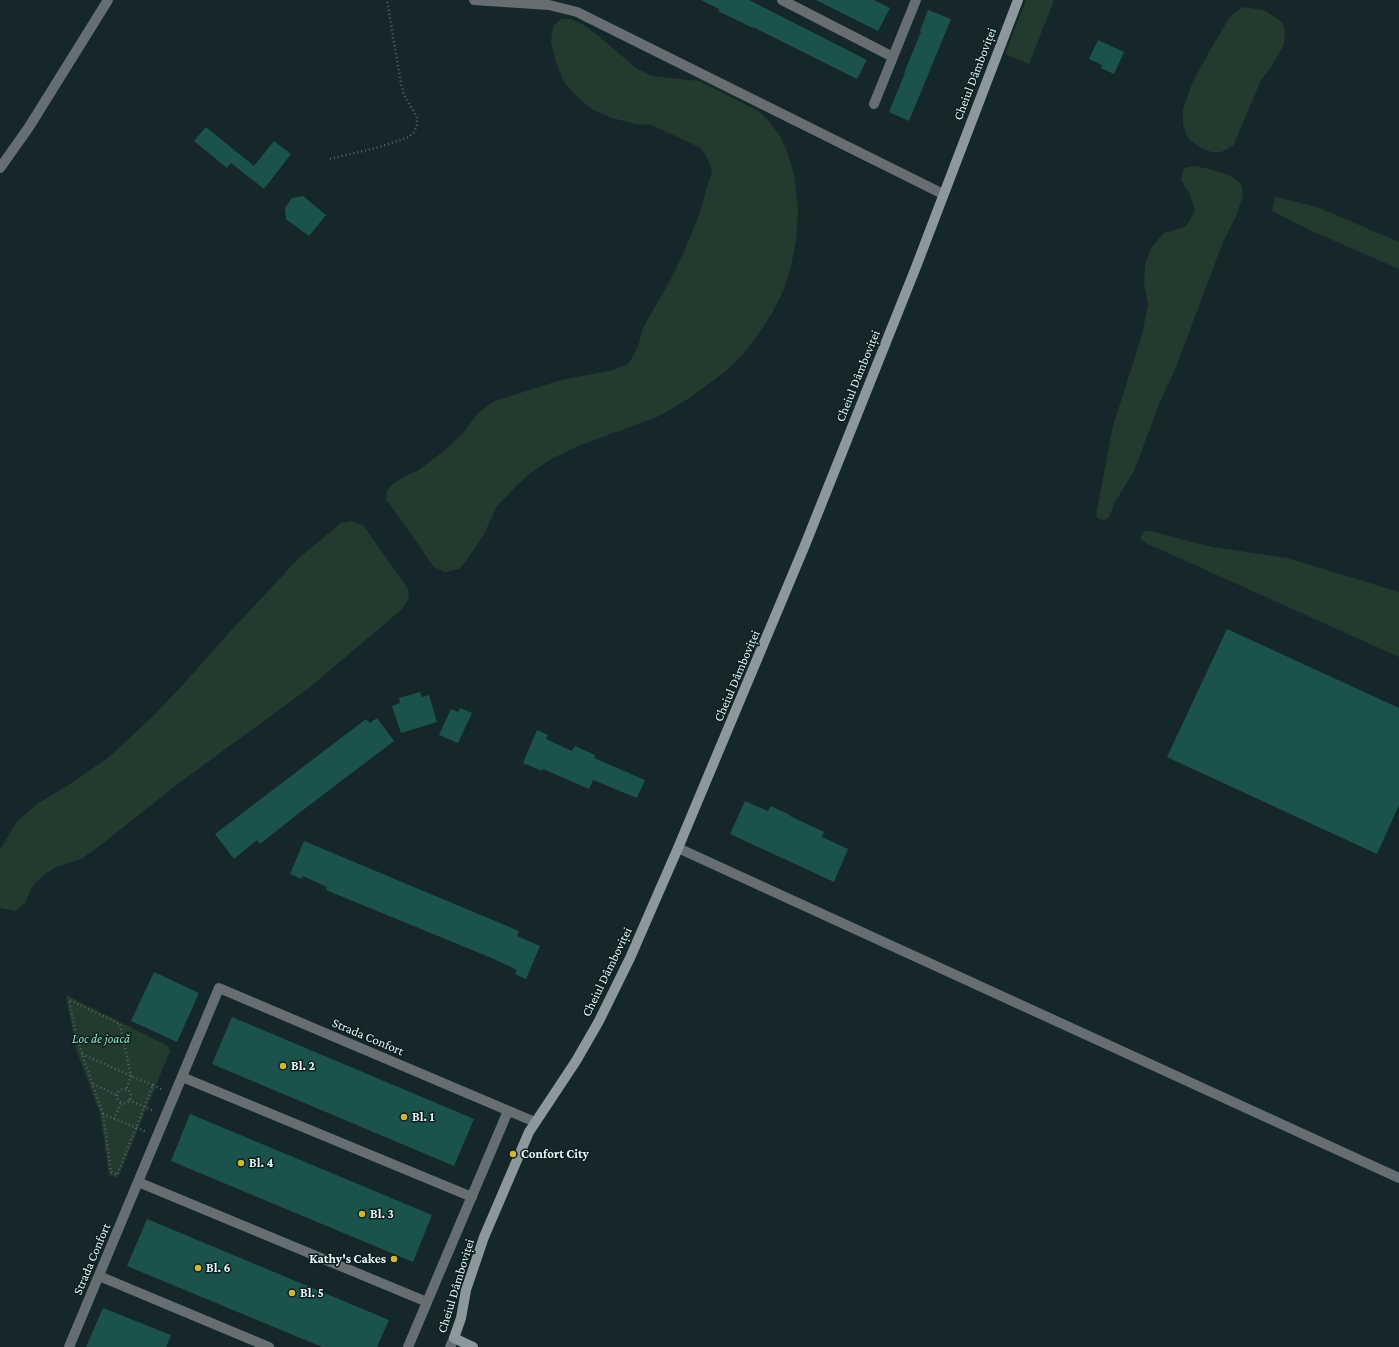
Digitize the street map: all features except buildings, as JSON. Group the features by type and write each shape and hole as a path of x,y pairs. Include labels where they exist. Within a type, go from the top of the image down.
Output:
{"street":[{"path":"0,168 22,139 108,0"},
{"path":"474,0 549,5 576,12 943,194"},
{"path":"782,0 893,57"},
{"path":"874,104 916,0"},
{"name":"Cheiul Dâmboviței","path":"452,1343 461,1318 466,1290 484,1237 524,1143 535,1122 576,1060 599,1021 630,958 678,848 805,545 910,282 1018,0"},
{"path":"678,848 1399,1178"},
{"name":"Strada Confort","path":"69,1347 219,988 508,1111"},
{"path":"182,1077 472,1197"},
{"path":"408,1347 508,1111 535,1122"},
{"path":"138,1182 427,1302"},
{"path":"98,1276 269,1347"},
{"path":"452,1343 473,1347"}],"path":[{"path":"330,160 409,137 414,132 417,125 417,117 404,95 401,84 387,0"},
{"path":"82,1054 131,1076 153,1085 117,1175 111,1172 103,1114 92,1084 82,1054 76,1034 69,1000 120,1024 131,1076 126,1090"},
{"path":"92,1084 117,1094"},
{"path":"117,1094 122,1090 126,1090"},
{"path":"121,1103 125,1103 129,1100 130,1094 126,1090"},
{"path":"117,1094 117,1098 121,1103"},
{"path":"129,1100 144,1107"},
{"path":"114,1118 121,1103"},
{"path":"103,1114 136,1128"}],"green space":[{"path":"1026,0 1054,0 1029,64 1005,54"},
{"path":"1243,7 1264,10 1282,22 1285,31 1284,44 1272,66 1261,80 1233,146 1221,152 1211,152 1198,146 1188,138 1183,125 1183,109 1191,86 1210,50 1231,15"},
{"path":"561,19 571,19 582,24 636,68 652,76 699,81 758,111 768,120 780,136 787,151 794,175 798,209 796,240 791,266 784,289 772,313 742,355 726,371 688,399 657,417 578,446 553,458 533,471 497,506 484,534 467,560 459,569 445,572 434,567 386,499 387,491 393,484 417,471 443,452 462,434 478,413 495,401 561,380 614,370 629,363 638,347 643,328 670,281 684,252 700,212 709,180 712,175 711,167 705,154 699,147 652,125 636,124 612,118 592,109 577,97 564,82 556,62 551,42 553,26"},
{"path":"1195,166 1229,175 1241,184 1243,195 1237,214 1223,242 1176,367 1159,404 1135,469 1114,504 1109,517 1105,520 1099,519 1096,516 1113,426 1142,335 1148,304 1144,283 1145,265 1151,248 1164,233 1185,227 1190,220 1195,210 1189,193 1181,180 1184,168"},
{"path":"1275,197 1317,207 1399,242 1399,269 1314,232 1272,211"},
{"path":"352,521 363,525 409,591 408,600 402,609 309,688 179,783 97,848 81,859 56,867 44,875 35,883 25,903 16,911 0,908 0,850 17,821 37,804 72,783 109,757 149,720 181,687 299,558 341,523"},
{"path":"1144,531 1151,531 1212,547 1287,558 1399,592 1399,657 1148,544 1140,538"},
{"name":"Loc de joacă","path":"66,995 168,1046 170,1051 118,1178 109,1175 100,1113 76,1049"}],"place":[{"name":"Bl. 2","path":"283,1066"},
{"name":"Bl. 1","path":"404,1117"},
{"name":"Confort City","path":"513,1154"},
{"name":"Bl. 4","path":"241,1163"},
{"name":"Bl. 3","path":"362,1214"},
{"name":"Kathy's Cakes","path":"394,1259"},
{"name":"Bl. 6","path":"198,1268"},
{"name":"Bl. 5","path":"292,1293"}]}
